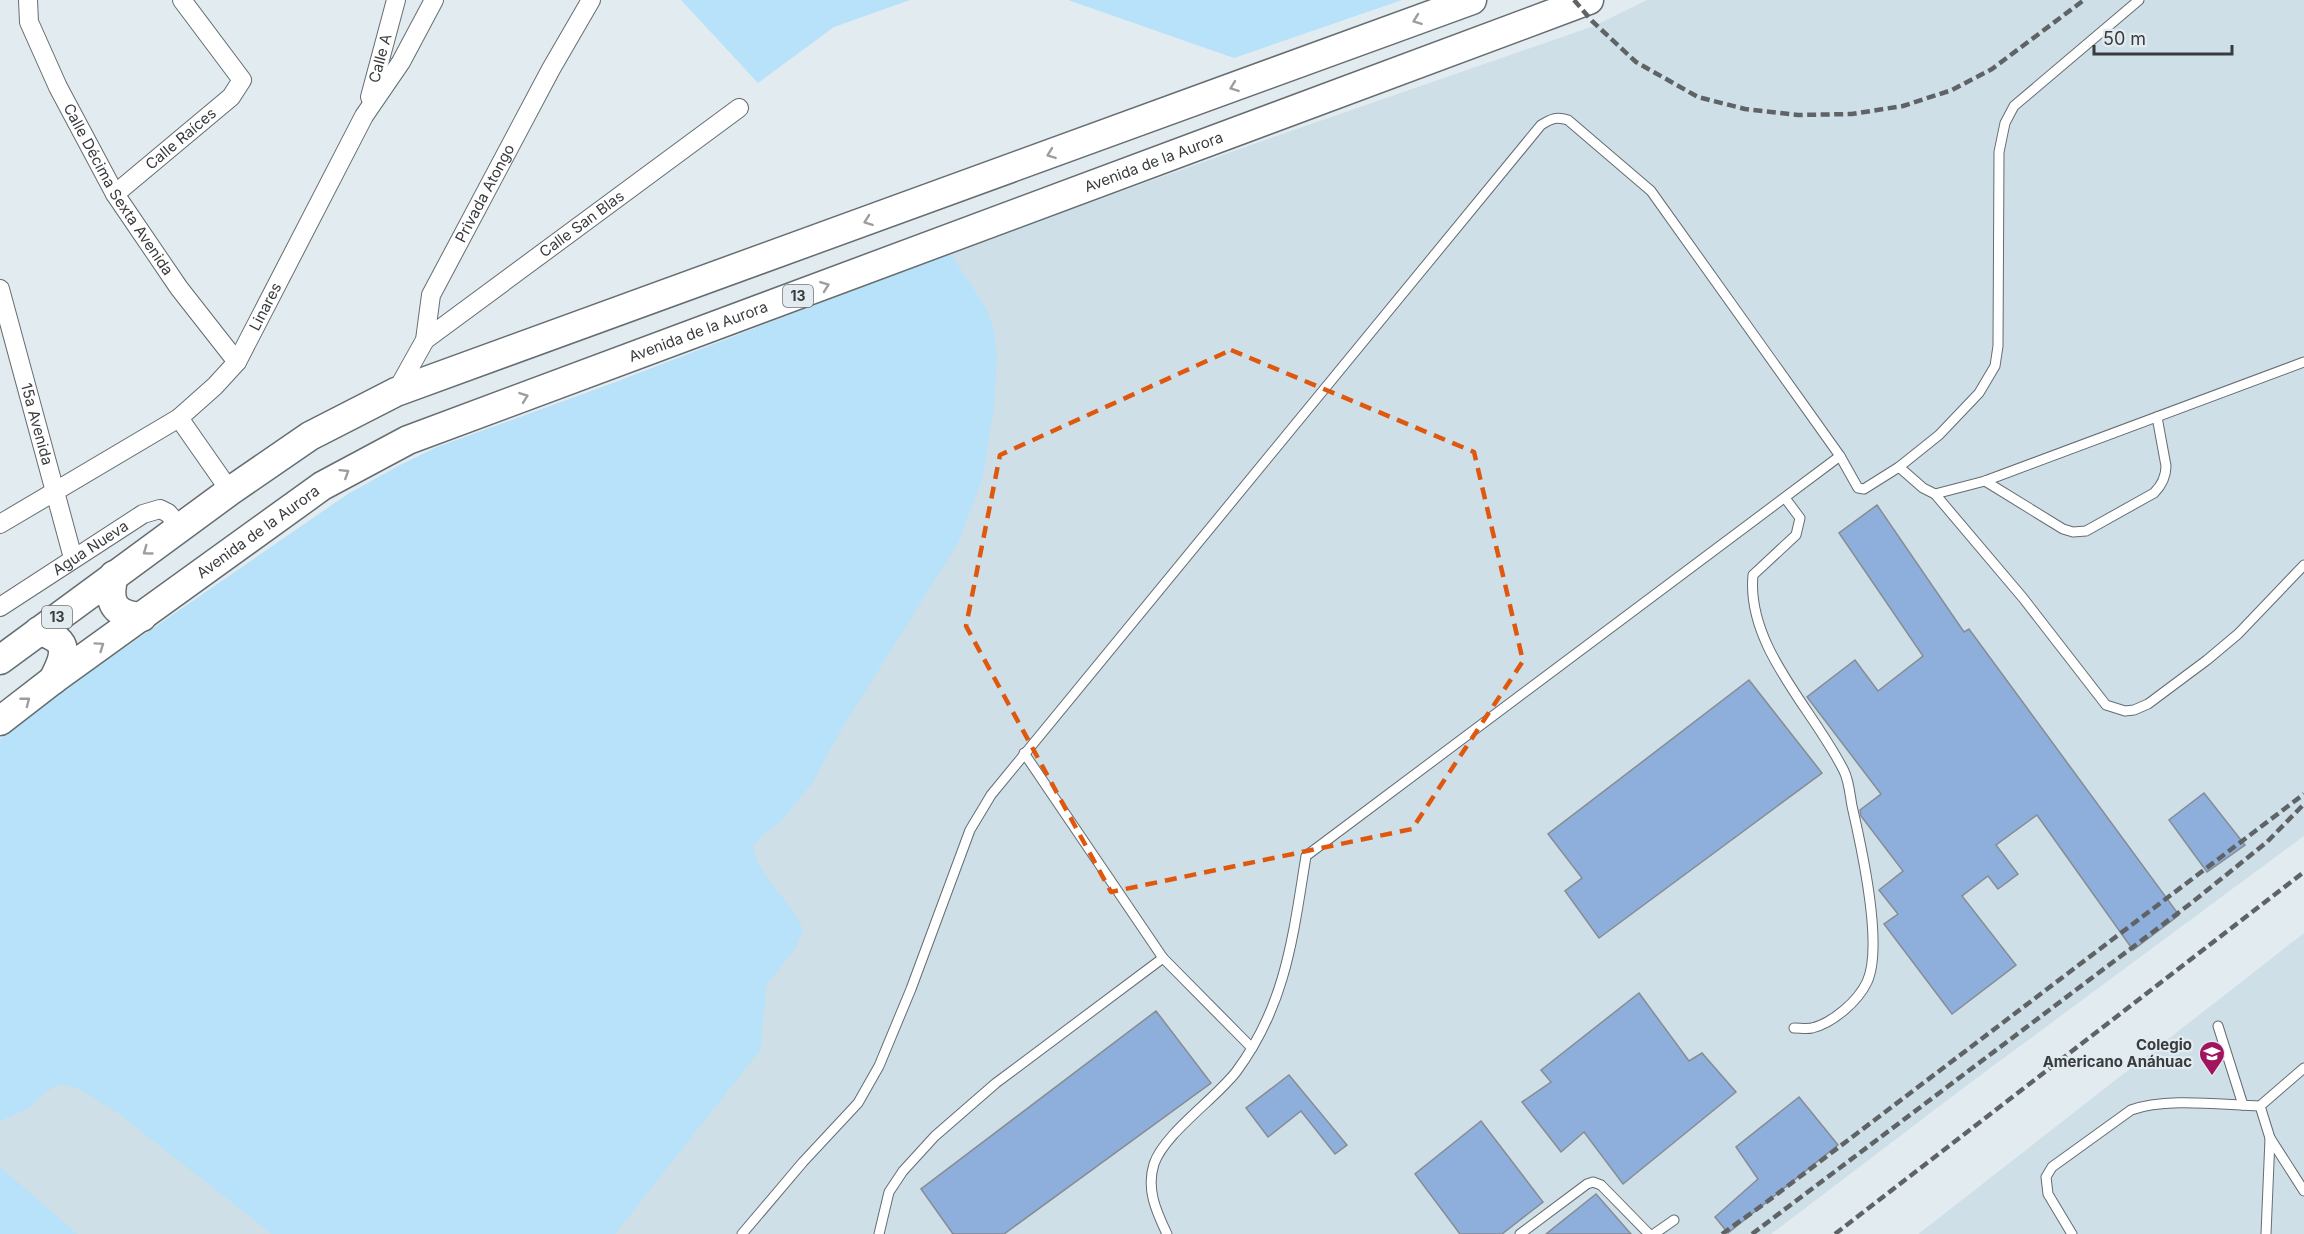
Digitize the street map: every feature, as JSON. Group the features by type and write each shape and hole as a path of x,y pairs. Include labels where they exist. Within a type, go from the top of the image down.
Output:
{"main road":[{"name":"13","path":"0,660 180,527 310,436 396,392 1472,0"},
{"name":"Avenida de la Aurora","path":"0,721 52,680 322,486 408,440 1589,0"},
{"path":"114,575 111,593 118,610 128,616 142,617"},
{"path":"39,631 53,635 62,646 63,658 52,680"}],"street":[{"name":"Calle Décima Sexta Avenida","path":"28,0 29,22 58,87 115,194 179,288 237,362"},
{"name":"Calle Raíces","path":"115,194 231,97 242,80 182,0"},
{"name":"Calle A","path":"364,116 396,0"},
{"name":"Linares","path":"0,524 179,418 215,386 237,362 364,116 400,62 434,0"},
{"name":"Privada Atongo","path":"396,392 425,340 431,295 551,69 591,0"},
{"name":"Calle San Blas","path":"425,340 739,108"},
{"name":"15a Avenida","path":"0,289 73,558"},
{"path":"179,418 230,491"},
{"name":"Agua Nueva","path":"0,607 143,514 156,509 168,513 180,527"}],"lane":[{"path":"742,1234 802,1162 858,1103 879,1066 911,989 970,830 991,795 1541,125 1550,119 1559,117 1576,125 1651,190 1840,456 1858,488 1869,488 1939,435 1979,393 1995,366 1998,346 1999,152 2001,136 2010,113 2014,106 2139,0"},
{"path":"1935,494 1985,481 2304,362"},
{"path":"1985,481 2063,529 2073,532 2086,531 2154,493 2160,487 2166,473 2166,466 2157,417"},
{"path":"1167,1234 1151,1194 1151,1174 1158,1154 1235,1072 1264,1028 1288,960 1306,856 1840,456"},
{"path":"1899,467 1923,488 1935,494 2023,598 2106,705 2125,711 2148,704 2207,660 2238,634 2304,565"},
{"path":"1785,498 1800,518 1796,535 1753,575 1754,605 1777,664 1845,772 1862,849 1872,913 1873,952 1868,981 1843,1010 1812,1028 1794,1028"},
{"path":"1024,753 1163,958 1252,1048"},
{"path":"879,1234 889,1192 894,1182 935,1136 996,1083 1163,958"},
{"path":"2218,1026 2243,1105"},
{"path":"2072,1234 2048,1194 2046,1177 2052,1167 2131,1110 2145,1105 2260,1106 2304,1068"},
{"path":"2260,1106 2270,1138 2304,1191"},
{"path":"2266,1234 2270,1138"},
{"path":"1520,1234 1587,1184 1593,1182 1602,1185 1649,1234"},
{"path":"1654,1234 1674,1220"}],"highlighted area":[{"path":"1231,350 1474,452 1523,661 1412,829 1111,892 966,626 1000,455"}],"shaded area":[{"path":"681,0 910,0 834,27 758,83"},
{"path":"1068,0 1402,0 1234,58"},
{"path":"1647,0 2304,0 2304,836 1966,1086 1771,1234 0,1234 0,739 81,678 348,494 435,448 616,382 971,245 1594,26"},
{"path":"950,253 985,306 993,327 997,356 994,407 982,480 958,543 838,735 813,782 780,822 753,846 761,869 791,908 803,930 795,949 767,984 760,1050 615,1234 272,1234 118,1113 81,1090 61,1084 45,1092 29,1108 0,1121 0,739 81,678 348,494 400,465 435,448 616,382"},
{"name":"Colegio Americano Anáhuac","path":"2304,933 2304,1234 1918,1234 1935,1221"},
{"path":"0,1167 77,1234 0,1234"}],"building":[{"path":"1877,505 1964,632 1969,629 2179,915 2133,950 2037,815 1996,845 2018,874 1998,889 1988,876 1962,896 2016,965 1952,1014 1884,924 1898,914 1879,890 1903,871 1861,816 1860,810 1881,794 1807,697 1855,660 1878,691 1923,656 1839,533"},
{"path":"1749,680 1822,773 1599,938 1565,891 1582,878 1548,834"},
{"path":"2204,793 2245,845 2207,872 2169,820"},
{"path":"1639,993 1689,1061 1702,1053 1736,1092 1623,1184 1584,1132 1561,1152 1522,1102 1551,1082 1541,1070"},
{"path":"1156,1011 1211,1083 1004,1234 953,1234 921,1189"},
{"path":"1289,1075 1347,1145 1335,1154 1301,1111 1268,1137 1246,1108"},
{"path":"1799,1097 1838,1145 1728,1233 1715,1217 1758,1179 1736,1147"},
{"path":"1481,1121 1543,1202 1502,1234 1460,1234 1415,1174"},
{"path":"1596,1194 1631,1234 1546,1234"}],"railway":[{"path":"1574,0 1592,21 1636,62 1698,97 1745,109 1798,115 1852,114 1903,106 1952,90 1992,69 2084,0"},
{"path":"1722,1234 2304,794"},
{"path":"1752,1234 2190,904 2267,842 2304,804"},
{"path":"1835,1234 2304,872"}],"place":[{"name":"Colegio Americano Anáhuac","path":"2212,1077"}]}
